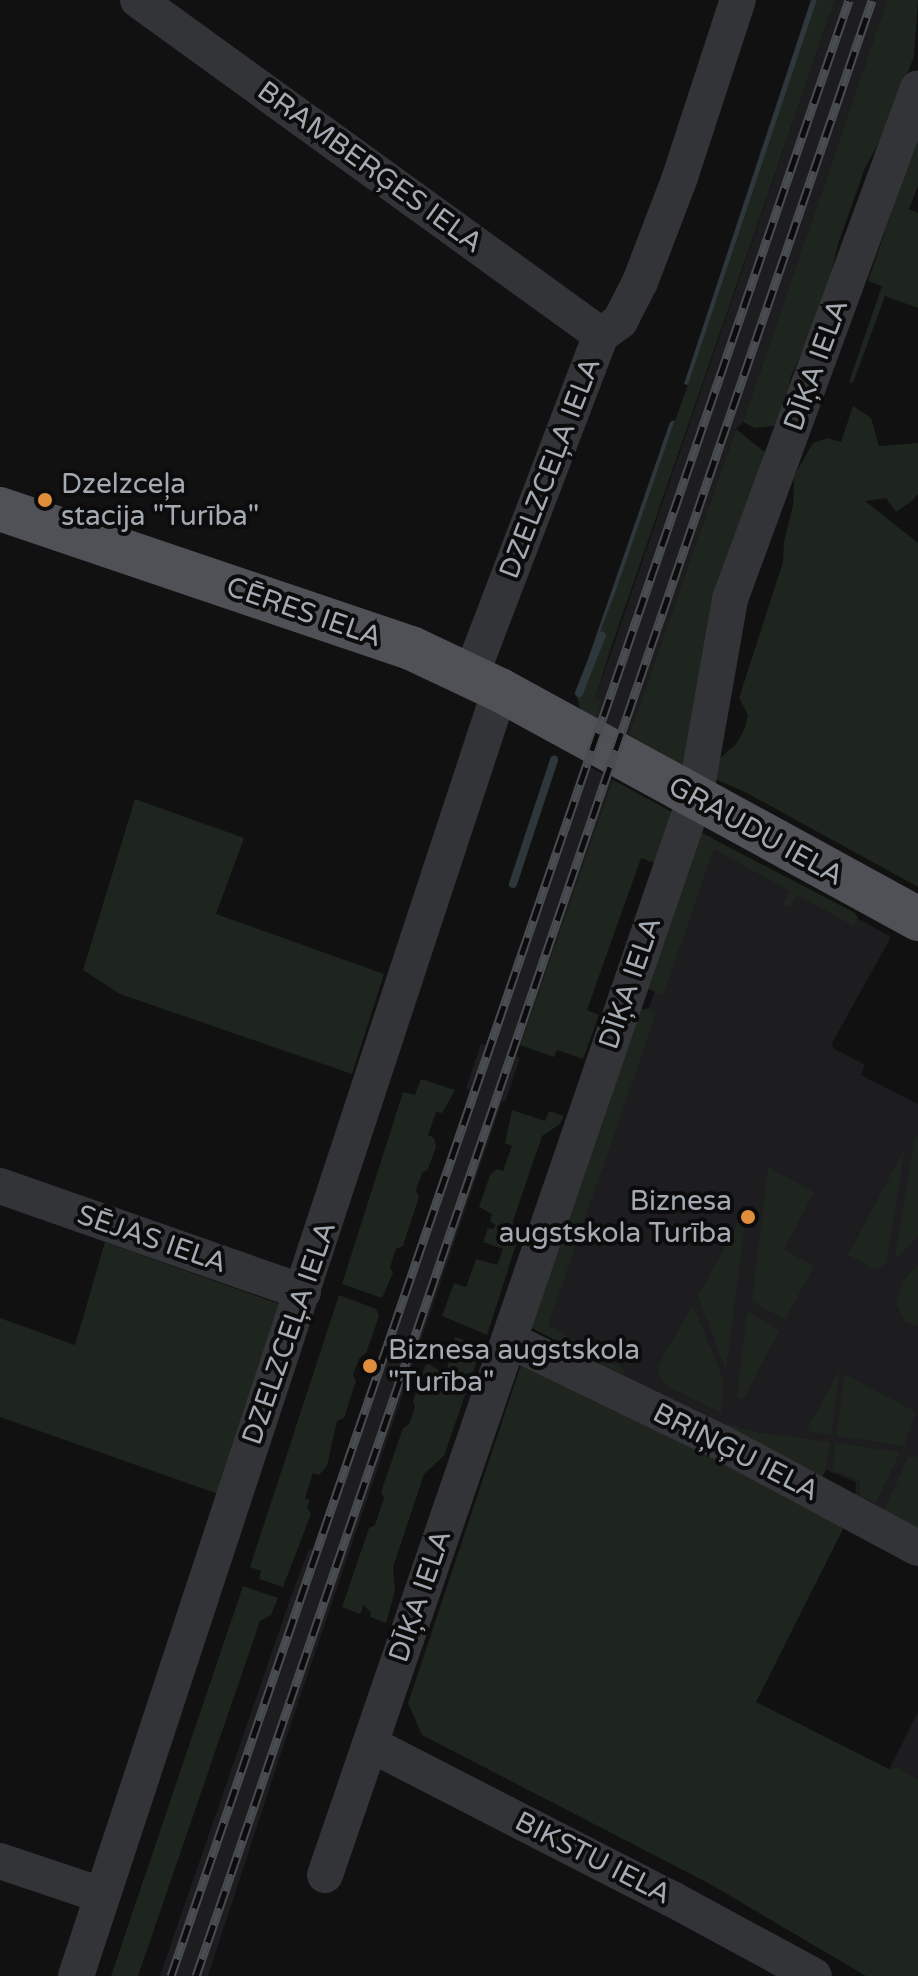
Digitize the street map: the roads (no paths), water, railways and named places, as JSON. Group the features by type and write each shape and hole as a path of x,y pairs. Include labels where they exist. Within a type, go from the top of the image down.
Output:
{"main road":[{"name":"CĒRES IELA","path":"0,509 411,648 486,683 594,744"},
{"name":"GRAUDU IELA","path":"594,744 918,919"}],"street":[{"name":"BRAMBERĢES IELA","path":"138,0 601,335"},
{"name":"DZELZCEĻA IELA","path":"76,1976 303,1292 486,683 601,335 620,321 640,282 680,177 738,0"},
{"name":"DĪĶA IELA","path":"325,1875 695,798 730,599 918,88"},
{"name":"SĒJAS IELA","path":"0,1186 303,1292"},
{"name":"BRIŅĢU IELA","path":"509,1340 722,1443 918,1548"},
{"name":"BIKSTU IELA","path":"370,1744 661,1893 814,1976"},
{"path":"0,1861 101,1895"}],"waterway":[{"path":"579,693 602,635"},
{"path":"513,884 554,760"}],"railway":[{"path":"171,1976 849,0"},
{"path":"196,1976 872,0"}],"place":[{"name":"Dzelzceļa stacija \"Turība\"","path":"45,500"},
{"name":"Biznesa augstskola Turība","path":"748,1217"},
{"name":"Biznesa augstskola \"Turība\"","path":"370,1366"}]}
